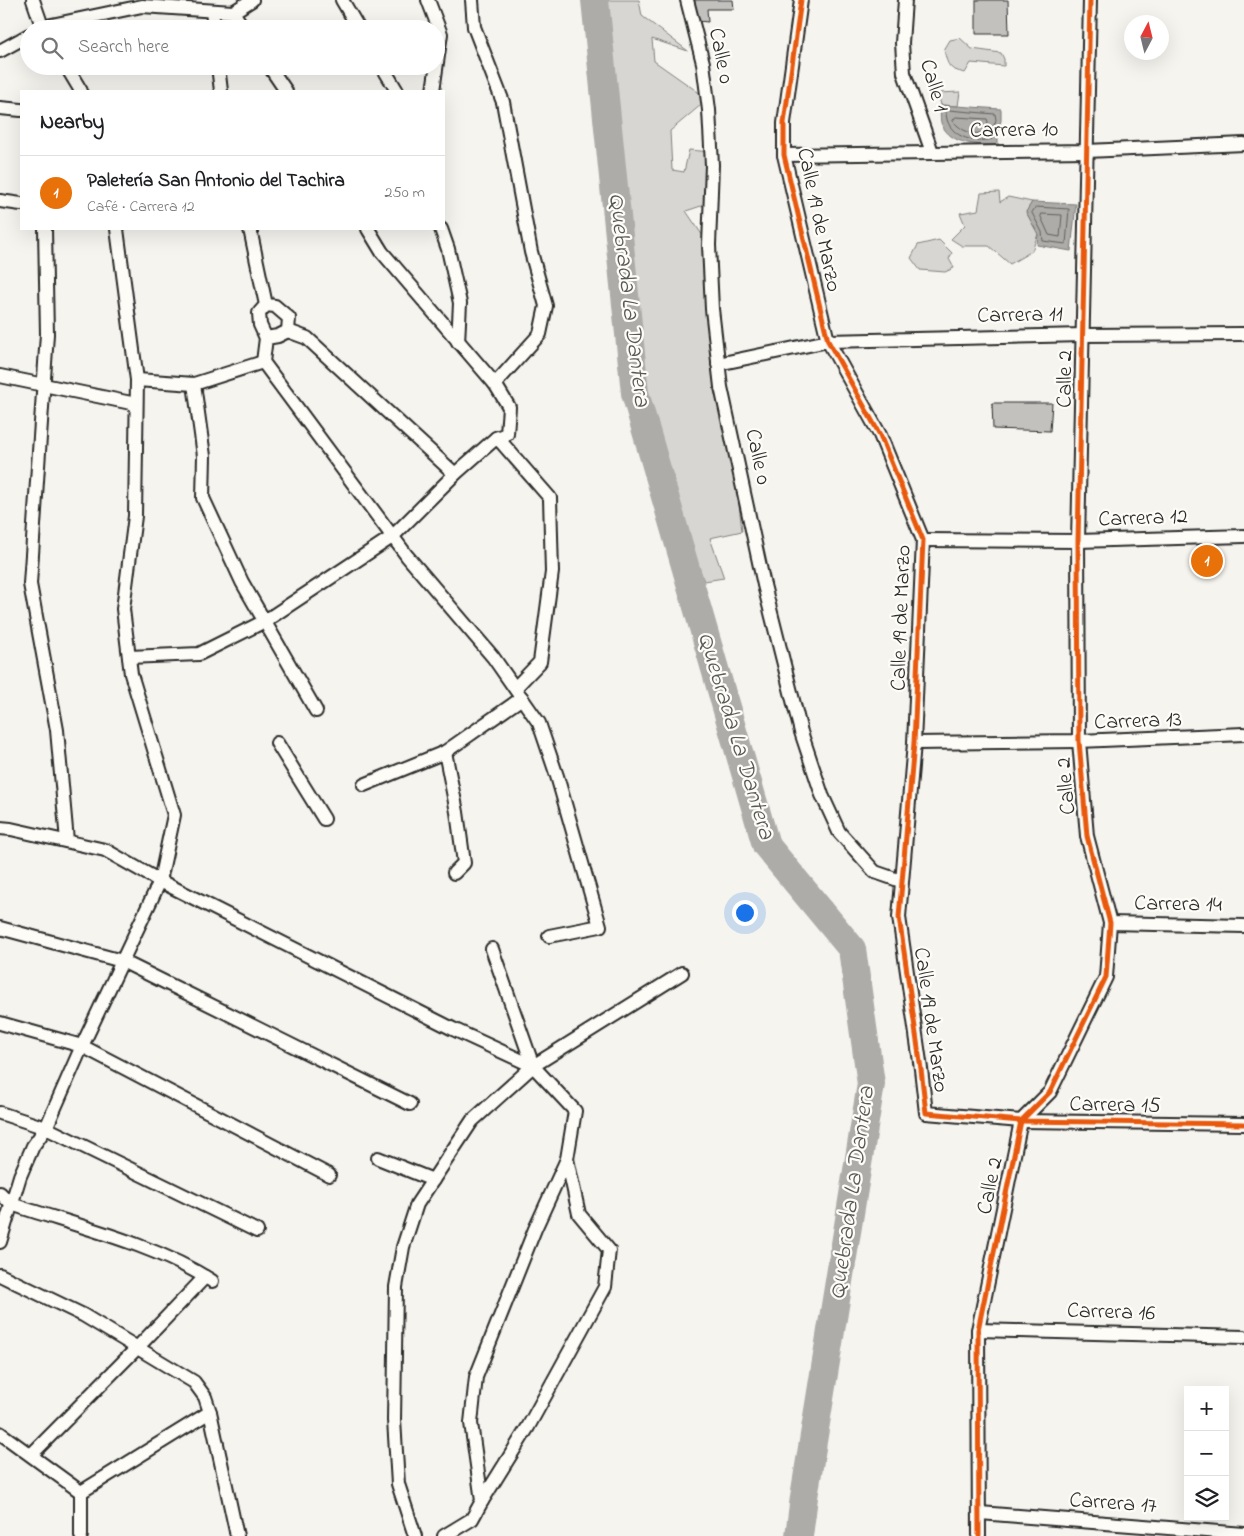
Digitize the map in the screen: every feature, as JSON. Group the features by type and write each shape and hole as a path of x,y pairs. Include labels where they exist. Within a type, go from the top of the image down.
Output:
{"street":[{"path":"33,0 39,20"},
{"path":"78,20 142,6 233,12 252,0"},
{"path":"342,0 354,20"},
{"path":"428,0 436,20"},
{"path":"472,0 474,27 503,102 531,252 546,306 540,334 494,384"},
{"name":"Calle 0","path":"687,0 703,63 709,110 712,165 710,245 712,309 721,387 764,585 802,732 822,795 839,832 875,872 901,881"},
{"name":"Calle 19 de Marzo","path":"801,0 784,123 784,155 828,341 880,435 923,540 914,743 899,917 922,1070 926,1113"},
{"name":"Calle 1","path":"905,0 902,43 904,72 932,152"},
{"name":"Calle 2","path":"979,1536 978,1330 1021,1122 1050,1092 1106,977 1110,924 1087,836 1079,741 1078,541 1090,0"},
{"path":"212,11 213,20"},
{"path":"233,12 238,20"},
{"path":"0,51 20,41"},
{"path":"71,75 80,90"},
{"path":"219,75 221,90"},
{"path":"276,75 285,90"},
{"path":"387,75 396,90"},
{"path":"432,90 435,75"},
{"path":"0,108 20,110"},
{"name":"Carrera 10","path":"784,155 1087,150 1244,144"},
{"path":"0,201 20,204"},
{"path":"45,230 47,334 30,584 57,730 67,841"},
{"path":"0,1242 20,1176 33,1146 46,1128 82,1046 160,881 174,815 131,674 123,609 135,516 137,380 118,230"},
{"path":"250,230 266,305"},
{"path":"129,657 199,654 265,621 392,537 455,474 496,438 507,434 509,407 494,384 382,252 369,230"},
{"path":"442,230 460,303 458,342"},
{"path":"266,305 275,306 289,318 288,330"},
{"path":"266,305 259,313 260,325 266,338 263,362 392,537 493,657 539,723 600,926 549,936"},
{"path":"266,338 278,336 288,330"},
{"path":"288,330 308,338 455,474"},
{"name":"Carrera 11","path":"718,364 828,341 1083,335 1244,334"},
{"path":"137,380 194,384 263,362"},
{"path":"0,376 136,404"},
{"path":"194,384 204,456 204,498 242,582 316,711"},
{"path":"364,785 445,752 518,693 540,662 552,572 550,498 496,438"},
{"name":"Carrera 12","path":"923,540 1078,541 1244,536"},
{"name":"Carrera 13","path":"914,743 1079,741 1244,734"},
{"path":"277,743 324,819"},
{"path":"445,752 457,812 464,863 454,873"},
{"path":"0,828 105,850 160,881 453,1029 533,1066 575,1110 567,1158 535,1229 476,1377 471,1423 482,1501"},
{"name":"Carrera 14","path":"1110,924 1244,926"},
{"path":"0,928 122,961 410,1104"},
{"path":"492,949 533,1066"},
{"path":"415,1536 398,1484 394,1420 396,1287 403,1247 417,1204 472,1121 533,1066 682,972"},
{"path":"0,1024 82,1046 329,1175"},
{"path":"0,1112 46,1128 257,1231"},
{"name":"Carrera 15","path":"926,1113 1021,1122 1244,1124"},
{"path":"378,1158 433,1180"},
{"path":"444,1536 472,1519 528,1427 605,1287 609,1250 579,1214 567,1158"},
{"path":"0,1193 11,1204 151,1250 188,1266 208,1279 31,1455"},
{"path":"0,1275 82,1315 194,1382 205,1397 210,1412 237,1536"},
{"name":"Carrera 16","path":"978,1330 1244,1337"},
{"path":"81,1492 210,1412"},
{"path":"0,1432 81,1492"},
{"path":"81,1492 81,1536"},
{"name":"Carrera 17","path":"980,1513 1244,1534"}],"shaded area":[{"path":"595,0 639,0 642,16 688,51 652,39 654,61 708,99 670,131 672,170 684,172 689,150 711,152 710,203 686,211 709,245 742,531 710,538 724,578 704,581 635,393"},
{"path":"960,38 972,49 1001,53 1004,59 1004,66 971,63 965,73 955,70 948,63 944,50 950,40"},
{"path":"960,92 958,106 941,105 938,93"},
{"path":"999,192 1000,202 1008,197 1032,202 1026,212 1038,234 1032,251 1010,264 989,246 962,246 951,239 965,225 960,213 978,210 981,193"},
{"path":"939,240 952,253 949,259 954,268 945,272 920,270 911,258 918,245"}],"water":[{"path":"941,105 1001,109 998,146 966,143 952,137 946,132 941,123"},
{"path":"1032,202 1076,204 1071,251 1037,245 1038,234 1026,212"}],"building":[{"path":"693,0 733,0 734,9 707,9 708,22 698,21"},
{"path":"976,0 1008,0 1009,34 976,34"},
{"path":"992,403 1052,403 1050,431 993,429"}],"waterway":[{"name":"Quebrada La Dantera","path":"595,0 635,393 766,845 852,949 871,1084 799,1536"}],"cycle path":[{"path":"801,0 784,123 784,155 828,341 880,435 923,540 914,743 899,917 926,1113 1021,1121 1244,1124"},
{"path":"979,1536 978,1330 1021,1121 1050,1092 1106,977 1110,923 1087,836 1079,741 1078,541 1090,0"}],"place":[{"name":"Paletería San Antonio del Tachira","path":"1207,561"}]}
